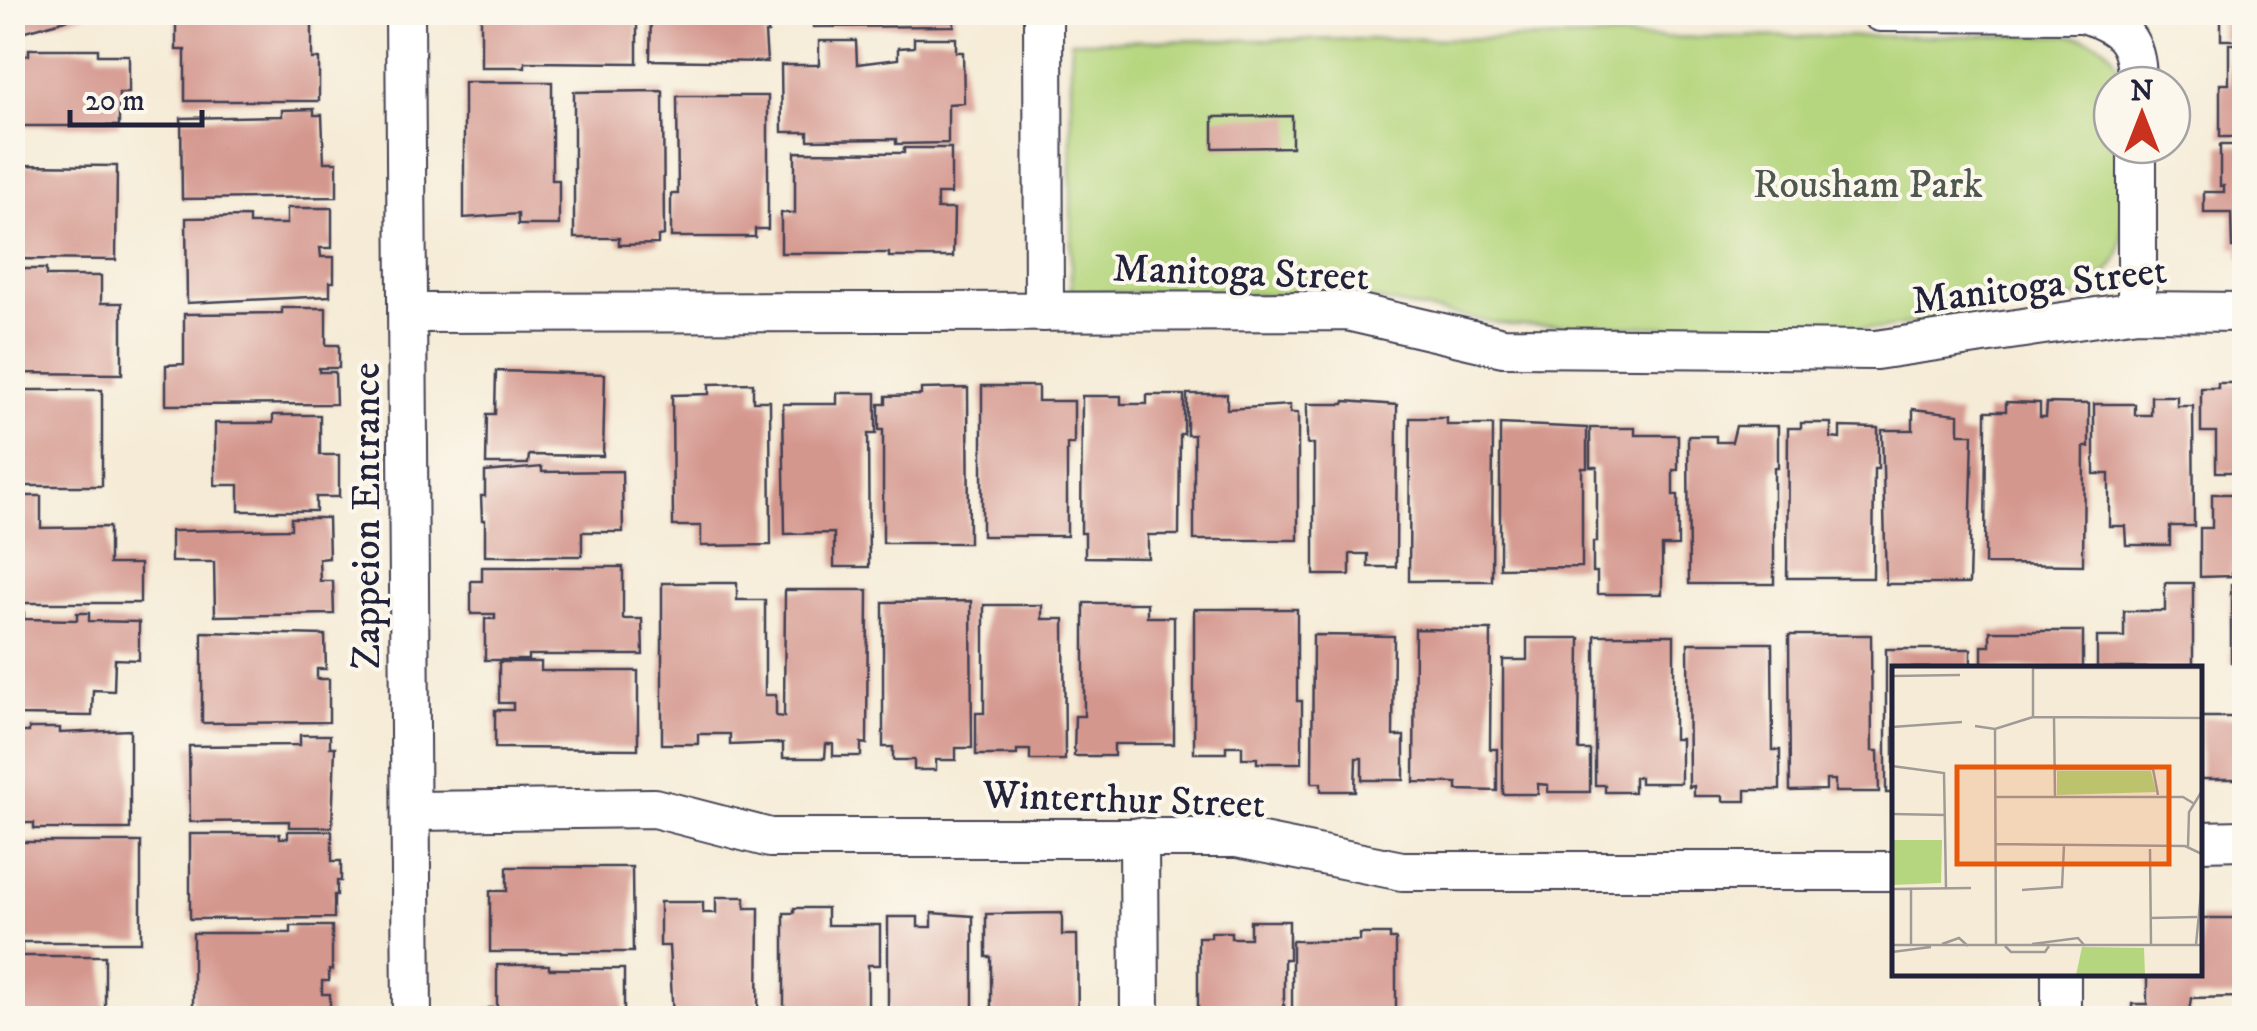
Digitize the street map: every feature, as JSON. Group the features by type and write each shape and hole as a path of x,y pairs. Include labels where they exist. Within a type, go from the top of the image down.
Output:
{"street":[{"name":"Zappeion Entrance","path":"404,12 412,1018"},
{"path":"1043,12 1044,312"},
{"path":"1880,12 2082,13 2105,20 2130,40 2138,65"},
{"path":"2137,165 2137,311"},
{"name":"Manitoga Street","path":"408,313 1347,311 1503,347 1876,350 2137,311 2244,312"},
{"name":"Winterthur Street","path":"412,811 654,808 770,838 1237,838 1402,871 1892,871"},
{"path":"1139,837 1140,1018"},
{"path":"2202,842 2244,840"},
{"path":"2061,976 2061,1018"}],"green space":[{"name":"Rousham Park","path":"2067,35 2089,39 2106,48 2117,65 2092,65 2092,165 2122,165 2119,254 2095,284 2072,299 1879,329 1508,325 1354,296 1071,292 1071,41"}],"building":[{"path":"13,12 87,12 87,14 19,33"},
{"path":"269,12 312,12 312,59 319,59 319,101 185,101 185,50 176,50 176,17 269,17"},
{"path":"481,12 637,12 637,63 525,62 525,67 481,67"},
{"path":"651,12 768,12 767,62 650,60"},
{"path":"813,12 954,12 954,26 813,27"},
{"path":"2221,12 2244,12 2244,40 2221,40"},
{"path":"914,38 956,38 956,52 963,52 964,103 948,104 948,143 808,140 808,132 782,132 781,65 819,65 819,41 856,41 857,64 898,59 898,48 914,47"},
{"path":"2229,44 2244,44 2244,137 2220,137 2220,84 2229,84"},
{"path":"29,49 98,49 98,55 129,55 129,93 119,93 119,126 17,126 17,99 12,99 12,55 29,55"},
{"path":"464,82 552,82 552,180 559,180 559,225 518,225 518,214 464,218"},
{"path":"663,91 664,235 658,236 658,244 619,245 619,238 574,238 574,92"},
{"path":"677,96 768,96 768,229 755,229 755,237 671,237 671,194 678,194"},
{"path":"314,109 314,115 322,115 324,162 337,162 337,197 182,199 181,118 282,116 282,110"},
{"path":"1292,116 1292,147 1213,148 1213,117"},
{"path":"2220,145 2244,145 2244,259 2239,259 2239,248 2232,248 2231,213 2204,213 2204,192 2224,192 2224,186 2220,186"},
{"path":"904,148 951,148 951,194 937,194 937,209 954,209 953,257 781,253 781,213 795,213 795,152 904,153"},
{"path":"12,165 117,166 116,260 21,259 21,267 12,267"},
{"path":"287,208 332,208 332,248 320,248 321,257 334,257 330,296 187,303 186,218 249,217 249,224 287,224"},
{"path":"12,269 46,269 46,276 101,276 101,303 122,303 122,374 12,373"},
{"path":"282,308 326,308 326,345 339,345 339,368 319,368 319,372 335,372 336,404 166,405 166,365 184,364 184,314 282,313"},
{"path":"496,371 605,374 603,456 529,455 528,464 486,464 487,414 495,414"},
{"path":"753,383 753,401 770,401 771,545 701,546 701,526 673,526 672,395 709,394 709,384"},
{"path":"2218,383 2244,383 2244,472 2216,472 2216,432 2201,432 2201,388 2218,388"},
{"path":"982,386 1038,386 1038,401 1074,401 1074,444 1067,444 1067,536 982,536"},
{"path":"968,388 969,543 883,543 883,430 879,430 879,404 886,404 886,396 921,395 921,389"},
{"path":"12,390 102,390 102,486 12,486"},
{"path":"837,393 876,393 876,434 868,434 869,567 834,567 834,533 785,534 783,404 837,404"},
{"path":"1187,394 1227,394 1227,409 1290,405 1290,413 1298,413 1298,540 1194,540 1194,435 1187,435"},
{"path":"1147,395 1184,395 1179,535 1148,535 1148,558 1085,557 1085,533 1081,533 1082,396 1121,396 1121,404 1147,404"},
{"path":"2151,396 2177,396 2177,406 2193,406 2194,526 2170,526 2170,545 2126,545 2125,526 2109,526 2109,474 2094,474 2094,404 2135,404 2135,415 2151,415"},
{"path":"1345,401 1397,405 1396,567 1368,567 1368,554 1350,554 1350,575 1314,575 1314,444 1307,444 1307,404"},
{"path":"2006,402 2040,403 2040,417 2046,417 2047,403 2089,404 2089,447 2084,447 2083,565 1985,564 1986,411 2006,411"},
{"path":"1913,409 1959,414 1959,434 1973,434 1969,584 1886,584 1882,430 1913,430"},
{"path":"273,415 320,415 320,455 339,455 339,497 316,497 316,511 239,511 239,485 215,485 215,423 273,423"},
{"path":"1410,418 1447,418 1447,425 1493,425 1492,581 1409,581"},
{"path":"1801,423 1831,423 1831,438 1840,439 1840,427 1878,428 1873,578 1787,578 1788,428 1801,428"},
{"path":"1500,424 1587,428 1587,468 1582,468 1582,567 1500,568"},
{"path":"1736,426 1778,426 1774,584 1689,584 1688,436 1716,436 1716,442 1732,442"},
{"path":"1590,428 1635,428 1635,435 1678,435 1673,495 1678,495 1678,546 1662,546 1662,594 1597,594 1593,542 1597,542 1597,467 1590,467"},
{"path":"542,467 542,472 622,471 623,532 582,532 582,556 485,556 481,496 485,496 485,472"},
{"path":"2212,494 2244,494 2244,565 2232,565 2232,576 2200,577 2200,528 2212,528"},
{"path":"12,496 41,496 41,528 109,527 109,564 140,564 140,603 12,603"},
{"path":"291,518 328,518 329,558 319,559 320,581 333,581 334,614 215,616 214,562 171,562 171,531 291,529"},
{"path":"482,567 623,567 623,619 642,619 643,655 528,655 528,660 485,660 485,619 495,619 495,614 471,614 471,581 482,581"},
{"path":"662,583 737,583 737,600 765,600 765,695 776,695 776,716 784,717 785,590 868,590 867,744 861,743 861,756 833,756 833,744 826,744 825,758 783,758 783,743 730,745 730,734 698,734 698,744 662,744"},
{"path":"2165,583 2193,583 2193,666 2097,666 2097,637 2124,637 2124,611 2165,611"},
{"path":"2231,584 2244,584 2244,662 2231,662"},
{"path":"971,601 972,748 956,748 956,760 936,760 936,770 914,770 914,760 893,760 893,747 883,747 883,602"},
{"path":"1084,603 1147,603 1147,617 1174,617 1174,744 1114,744 1114,756 1074,756 1075,716 1084,716"},
{"path":"984,605 1042,605 1042,619 1064,619 1065,760 1030,760 1030,750 1017,750 1017,755 976,755 976,713 984,713"},
{"path":"1194,609 1297,609 1302,763 1257,763 1257,758 1242,758 1242,746 1226,746 1226,753 1194,753"},
{"path":"12,610 24,610 24,619 77,620 77,613 89,613 89,621 139,622 139,660 115,659 114,691 93,690 92,716 12,715"},
{"path":"1415,629 1491,630 1490,749 1497,749 1497,791 1457,790 1457,783 1414,782"},
{"path":"1990,631 2083,631 2083,666 1982,666 1982,646 1990,646"},
{"path":"202,632 325,635 326,669 317,669 317,679 329,679 329,722 202,723"},
{"path":"1313,635 1394,636 1393,736 1404,736 1404,780 1362,780 1362,758 1356,758 1355,791 1321,791 1321,783 1312,783"},
{"path":"1595,635 1674,635 1674,739 1681,739 1681,783 1640,783 1640,777 1634,777 1634,792 1605,792 1605,785 1595,785"},
{"path":"1789,635 1871,635 1872,751 1878,751 1879,792 1835,792 1835,780 1826,780 1826,790 1790,791"},
{"path":"1527,638 1580,638 1579,750 1590,750 1590,792 1548,792 1548,785 1538,784 1538,794 1503,794 1503,660 1527,660"},
{"path":"1688,643 1772,643 1773,750 1780,750 1780,790 1746,790 1746,801 1694,796 1694,786 1689,787"},
{"path":"1886,649 1971,649 1971,666 1892,666 1892,793 1886,793"},
{"path":"499,662 541,662 541,671 638,671 638,749 495,748 495,710 513,710 513,703 499,703"},
{"path":"2202,717 2244,717 2244,779 2202,779"},
{"path":"29,728 60,728 60,733 130,730 130,829 34,829 34,823 12,823 12,732 29,732"},
{"path":"300,735 330,735 330,747 335,747 332,827 289,827 289,821 190,822 189,746 300,745"},
{"path":"288,831 332,831 332,861 341,861 334,918 190,919 190,834 280,834 280,838 288,838"},
{"path":"12,842 141,842 141,942 22,942 22,951 12,951"},
{"path":"507,867 632,867 633,952 490,952 490,891 507,891"},
{"path":"716,897 745,897 745,908 759,908 758,1018 673,1018 669,946 660,946 660,902 703,902 703,913 716,913"},
{"path":"794,908 827,908 827,925 880,925 880,965 868,965 868,1018 784,1018 784,913 794,913"},
{"path":"932,913 973,916 973,1018 888,1018 888,917 918,917 918,927 932,927"},
{"path":"1062,913 1062,935 1077,935 1078,1018 991,1018 986,914"},
{"path":"2202,918 2244,918 2244,997 2191,998 2188,1018 2132,1018 2132,1004 2147,1004 2147,976 2202,976"},
{"path":"1250,921 1289,921 1289,959 1284,959 1284,1018 1198,1018 1198,937 1231,932 1231,938 1250,938"},
{"path":"291,926 332,926 332,970 329,981 322,981 322,994 330,994 330,1018 193,1018 193,933 291,933"},
{"path":"1360,934 1390,934 1390,939 1396,939 1396,1018 1292,1018 1292,941 1360,941"},
{"path":"12,956 105,956 105,1018 12,1018"},
{"path":"497,965 624,969 624,1018 489,1018 489,1008 497,1008"}]}
